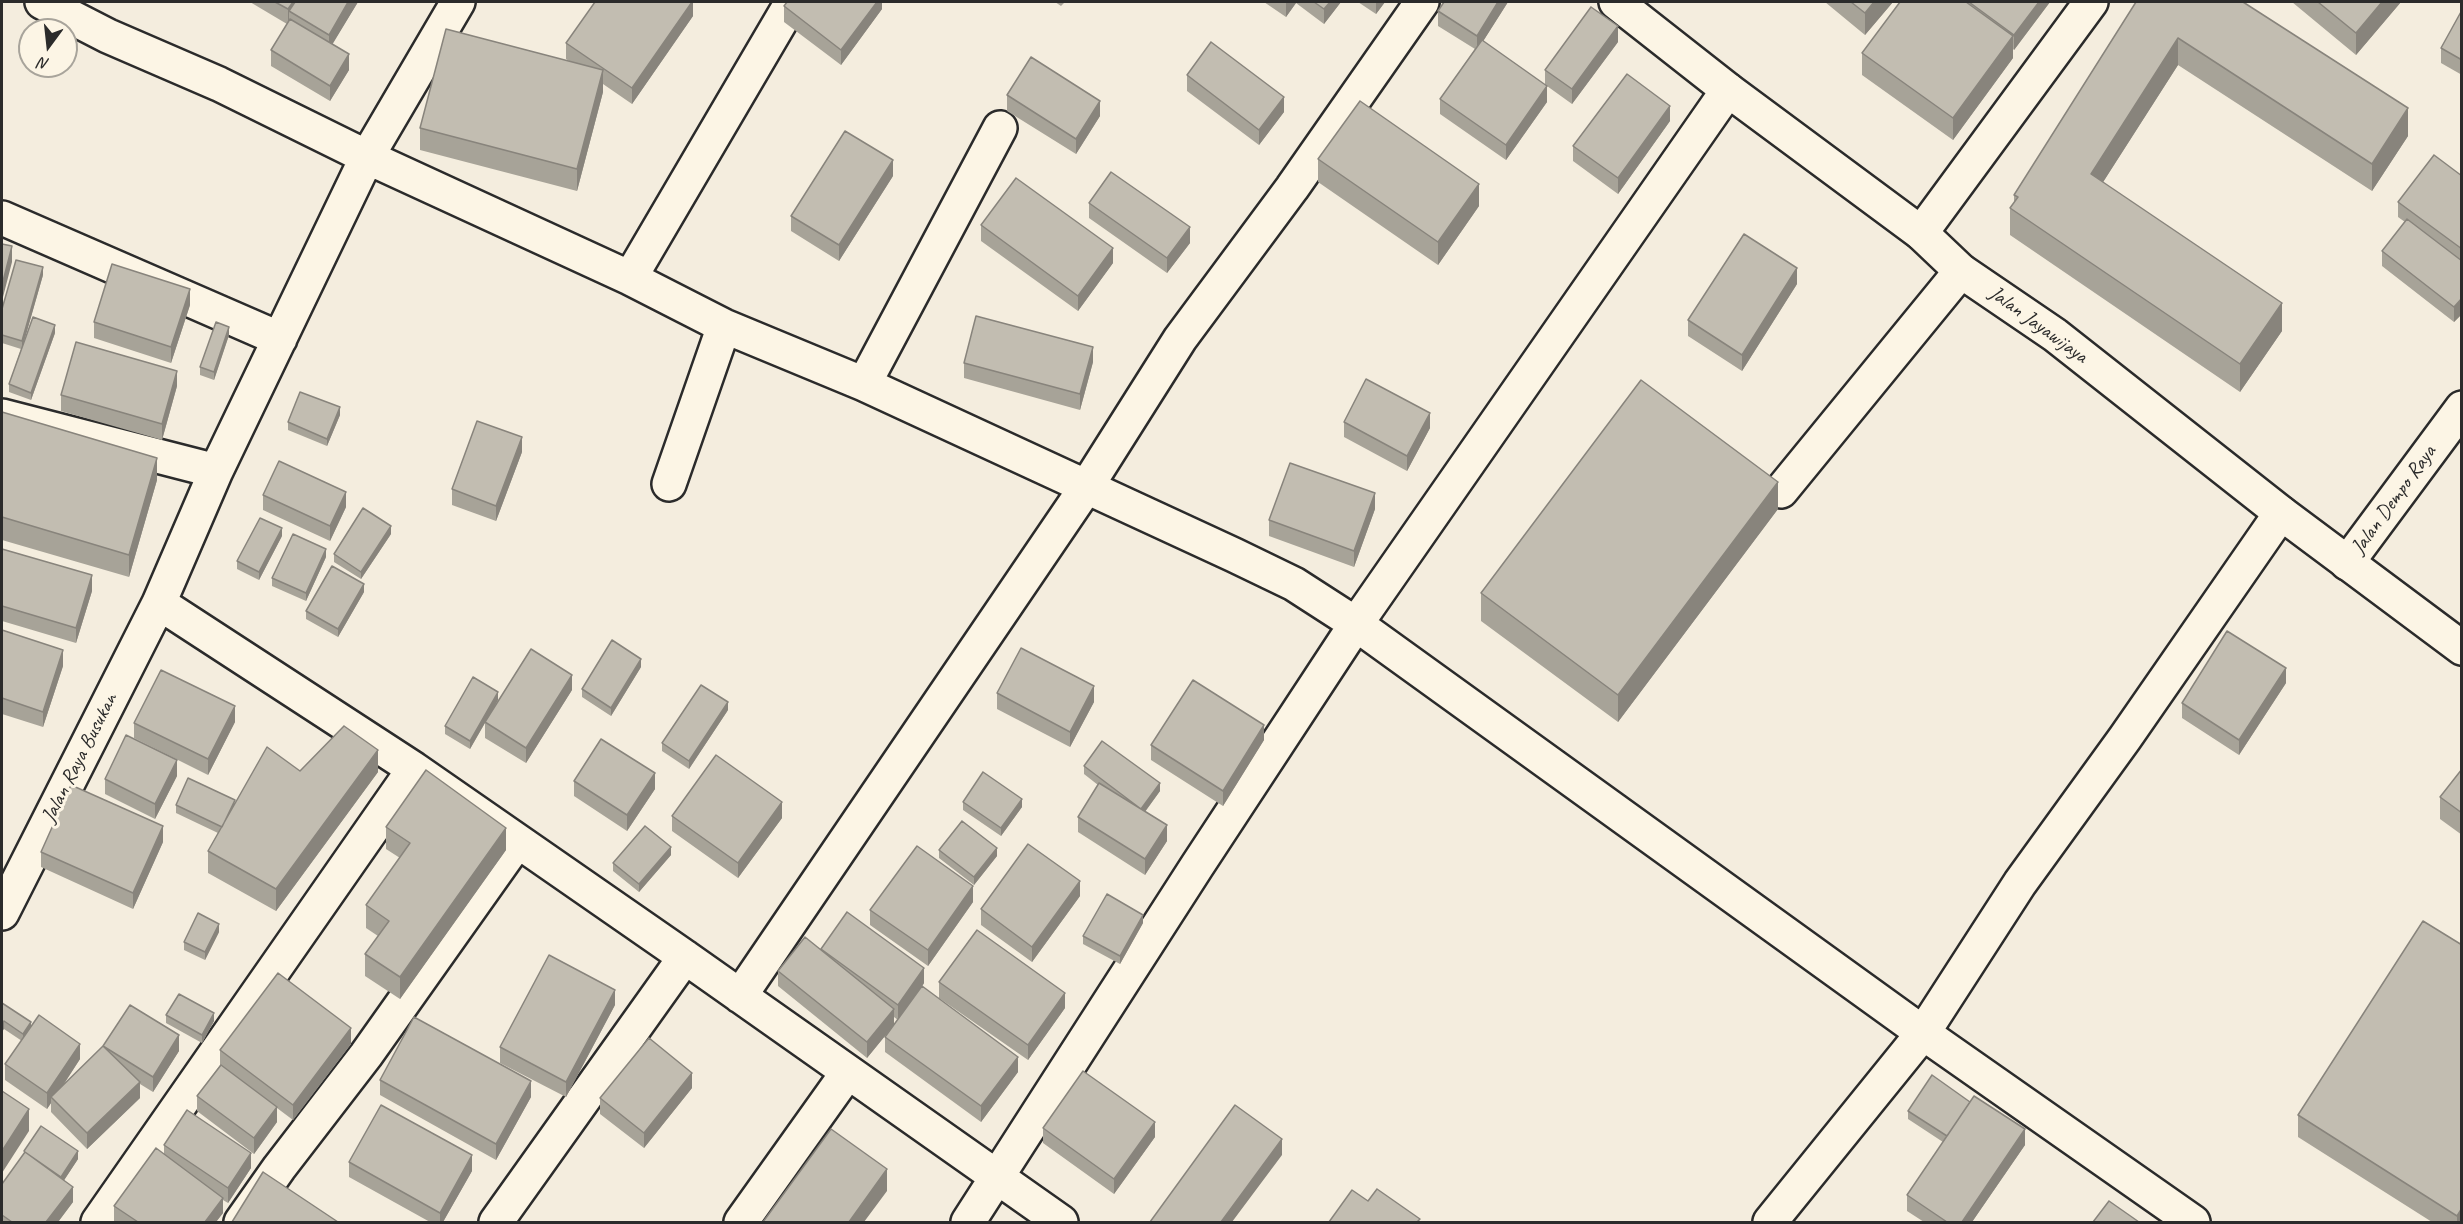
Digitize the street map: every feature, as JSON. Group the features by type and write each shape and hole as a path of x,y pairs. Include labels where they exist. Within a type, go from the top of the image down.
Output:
{"street":[{"name":"Jalan Raya Busukan","path":"2,913 159,603 216,471 367,157 458,2"},
{"path":"630,278 792,2"},
{"path":"740,996 1087,486 1180,339 1292,188 1422,2"},
{"name":"Jalan Jayawijaya","path":"1616,2 1728,90 1922,233 1961,270 2055,335 2281,513 2462,648"},
{"path":"1922,233 2091,2"},
{"path":"51,4 108,36 208,80 367,157 630,278 724,326 864,384 1294,584 1356,624 1923,1033 2193,1222"},
{"path":"968,1222 1356,624 1728,90"},
{"path":"864,384 1000,128"},
{"path":"2,218 280,339"},
{"path":"1781,491 1961,270"},
{"path":"669,484 724,326"},
{"name":"Jalan Dempo Raya","path":"2347,563 2462,408"},
{"path":"2,416 216,471"},
{"path":"1770,1222 1923,1033 2020,883 2125,738 2281,513"},
{"path":"159,603 414,769 1061,1222"},
{"path":"98,1222 414,769"},
{"path":"241,1222 279,1168 366,1056 517,842"},
{"path":"496,1222 685,957"},
{"path":"741,1222 848,1072"}],"building":[{"path":"275,2 293,2 288,9"},
{"path":"295,2 348,2 329,35 289,11"},
{"path":"595,2 692,2 632,88 566,43"},
{"path":"787,2 877,2 841,50 784,6"},
{"path":"1314,2 1330,2 1324,9"},
{"path":"1444,2 1498,2 1477,36 1438,11"},
{"path":"1851,2 1874,2 1865,13"},
{"path":"1900,2 1966,2 2013,36 1953,118 1862,53"},
{"path":"1969,2 2039,2 2014,35"},
{"path":"2136,2 2243,2 2408,108 2372,164 2178,38 2091,174 2282,303 2240,364 2010,208 2018,197 2014,195"},
{"path":"2318,2 2382,2 2356,33"},
{"path":"1591,7 1618,26 1572,89 1545,70"},
{"path":"2462,10 2462,60 2441,48"},
{"path":"290,19 349,54 330,86 271,50"},
{"path":"446,29 603,70 577,169 420,128"},
{"path":"1482,40 1547,86 1506,145 1440,99"},
{"path":"1211,42 1284,97 1259,130 1187,75"},
{"path":"1031,57 1100,101 1076,139 1007,95"},
{"path":"1627,74 1670,106 1618,178 1573,146"},
{"path":"1360,101 1479,184 1438,242 1318,159"},
{"path":"845,131 893,160 839,245 791,216"},
{"path":"2434,155 2462,176 2462,249 2398,202"},
{"path":"1111,172 1190,227 1167,258 1089,203"},
{"path":"1016,178 1113,248 1078,296 981,225"},
{"path":"2407,219 2462,261 2462,298 2454,307 2382,251"},
{"path":"1744,234 1797,268 1742,355 1688,320"},
{"path":"2,244 12,246 2,285"},
{"path":"16,260 43,267 22,341 2,335 2,309"},
{"path":"112,264 190,289 171,347 94,322"},
{"path":"976,316 1093,347 1080,394 964,363"},
{"path":"33,317 55,325 31,393 9,384"},
{"path":"216,322 229,327 214,372 200,367"},
{"path":"76,342 177,371 162,424 61,395"},
{"path":"1366,379 1430,413 1407,456 1344,422"},
{"path":"1641,380 1778,482 1618,695 1481,593"},
{"path":"300,392 340,407 327,439 288,422"},
{"path":"2,412 157,458 129,555 2,517"},
{"path":"477,421 522,437 496,506 452,489"},
{"path":"279,461 346,492 330,526 263,495"},
{"path":"1290,463 1375,493 1354,551 1269,520"},
{"path":"363,508 391,526 361,572 334,554"},
{"path":"260,518 282,528 259,572 237,561"},
{"path":"293,534 326,549 306,593 272,578"},
{"path":"2,549 92,575 76,628 2,606"},
{"path":"332,566 364,584 338,629 306,611"},
{"path":"2,630 63,650 43,712 2,698"},
{"path":"2227,631 2286,668 2239,740 2182,703"},
{"path":"612,640 641,659 611,708 582,689"},
{"path":"1021,648 1094,686 1070,732 997,693"},
{"path":"531,649 572,675 526,748 485,722"},
{"path":"161,670 235,706 208,759 134,723"},
{"path":"473,677 498,692 470,741 445,726"},
{"path":"1193,680 1264,725 1223,791 1151,745"},
{"path":"701,685 728,702 689,761 662,743"},
{"path":"344,726 378,750 276,889 208,851 267,747 300,771"},
{"path":"126,735 177,760 155,804 105,779"},
{"path":"601,739 655,773 627,815 574,781"},
{"path":"1102,741 1160,783 1141,809 1084,766"},
{"path":"716,755 782,802 738,863 672,816"},
{"path":"2462,769 2462,813 2440,797"},
{"path":"426,770 506,828 400,977 365,954 389,921 366,905 410,843 386,827"},
{"path":"983,772 1022,799 1001,828 963,802"},
{"path":"188,778 235,800 222,827 176,805"},
{"path":"1099,783 1167,825 1145,859 1078,817"},
{"path":"71,785 163,826 133,893 41,852"},
{"path":"962,821 997,848 974,877 939,850"},
{"path":"645,826 671,847 639,884 613,863"},
{"path":"1028,844 1080,881 1032,947 981,909"},
{"path":"917,846 973,886 928,950 870,910"},
{"path":"1107,894 1143,915 1120,956 1083,936"},
{"path":"847,912 924,968 898,1005 821,949"},
{"path":"198,913 219,924 205,952 184,942"},
{"path":"2423,921 2462,945 2462,1208 2457,1216 2298,1115"},
{"path":"977,930 1065,993 1028,1045 939,982"},
{"path":"805,937 894,1009 867,1042 778,971"},
{"path":"549,955 615,990 566,1082 500,1047"},
{"path":"278,973 351,1028 293,1105 220,1050"},
{"path":"922,986 1018,1057 981,1106 885,1037"},
{"path":"179,994 214,1013 202,1035 166,1015"},
{"path":"2,1003 31,1022 23,1034 4,1021 2,1024"},
{"path":"130,1005 179,1035 153,1077 103,1046"},
{"path":"39,1015 80,1044 47,1093 5,1064"},
{"path":"414,1017 531,1081 496,1144 380,1080"},
{"path":"649,1038 692,1073 644,1133 600,1098"},
{"path":"103,1046 140,1082 87,1133 51,1097"},
{"path":"221,1065 277,1107 254,1138 197,1096"},
{"path":"1083,1071 1155,1122 1114,1179 1043,1128"},
{"path":"1932,1075 1970,1102 1947,1136 1908,1111"},
{"path":"2,1091 29,1109 2,1151"},
{"path":"1974,1096 2025,1129 1962,1222 1947,1222 1907,1195"},
{"path":"381,1105 472,1155 440,1213 349,1162"},
{"path":"1235,1105 1282,1139 1221,1222 1150,1222"},
{"path":"187,1110 251,1153 228,1188 164,1145"},
{"path":"41,1126 78,1151 61,1177 24,1151"},
{"path":"831,1129 887,1169 849,1222 763,1222"},
{"path":"156,1148 223,1198 205,1222 138,1222 114,1206"},
{"path":"25,1152 73,1187 46,1222 12,1222 2,1215 2,1184"},
{"path":"263,1172 338,1222 232,1222"},
{"path":"1377,1189 1420,1219 1417,1222 1329,1222 1352,1190 1368,1201"},
{"path":"2109,1201 2139,1222 2093,1222"}]}
